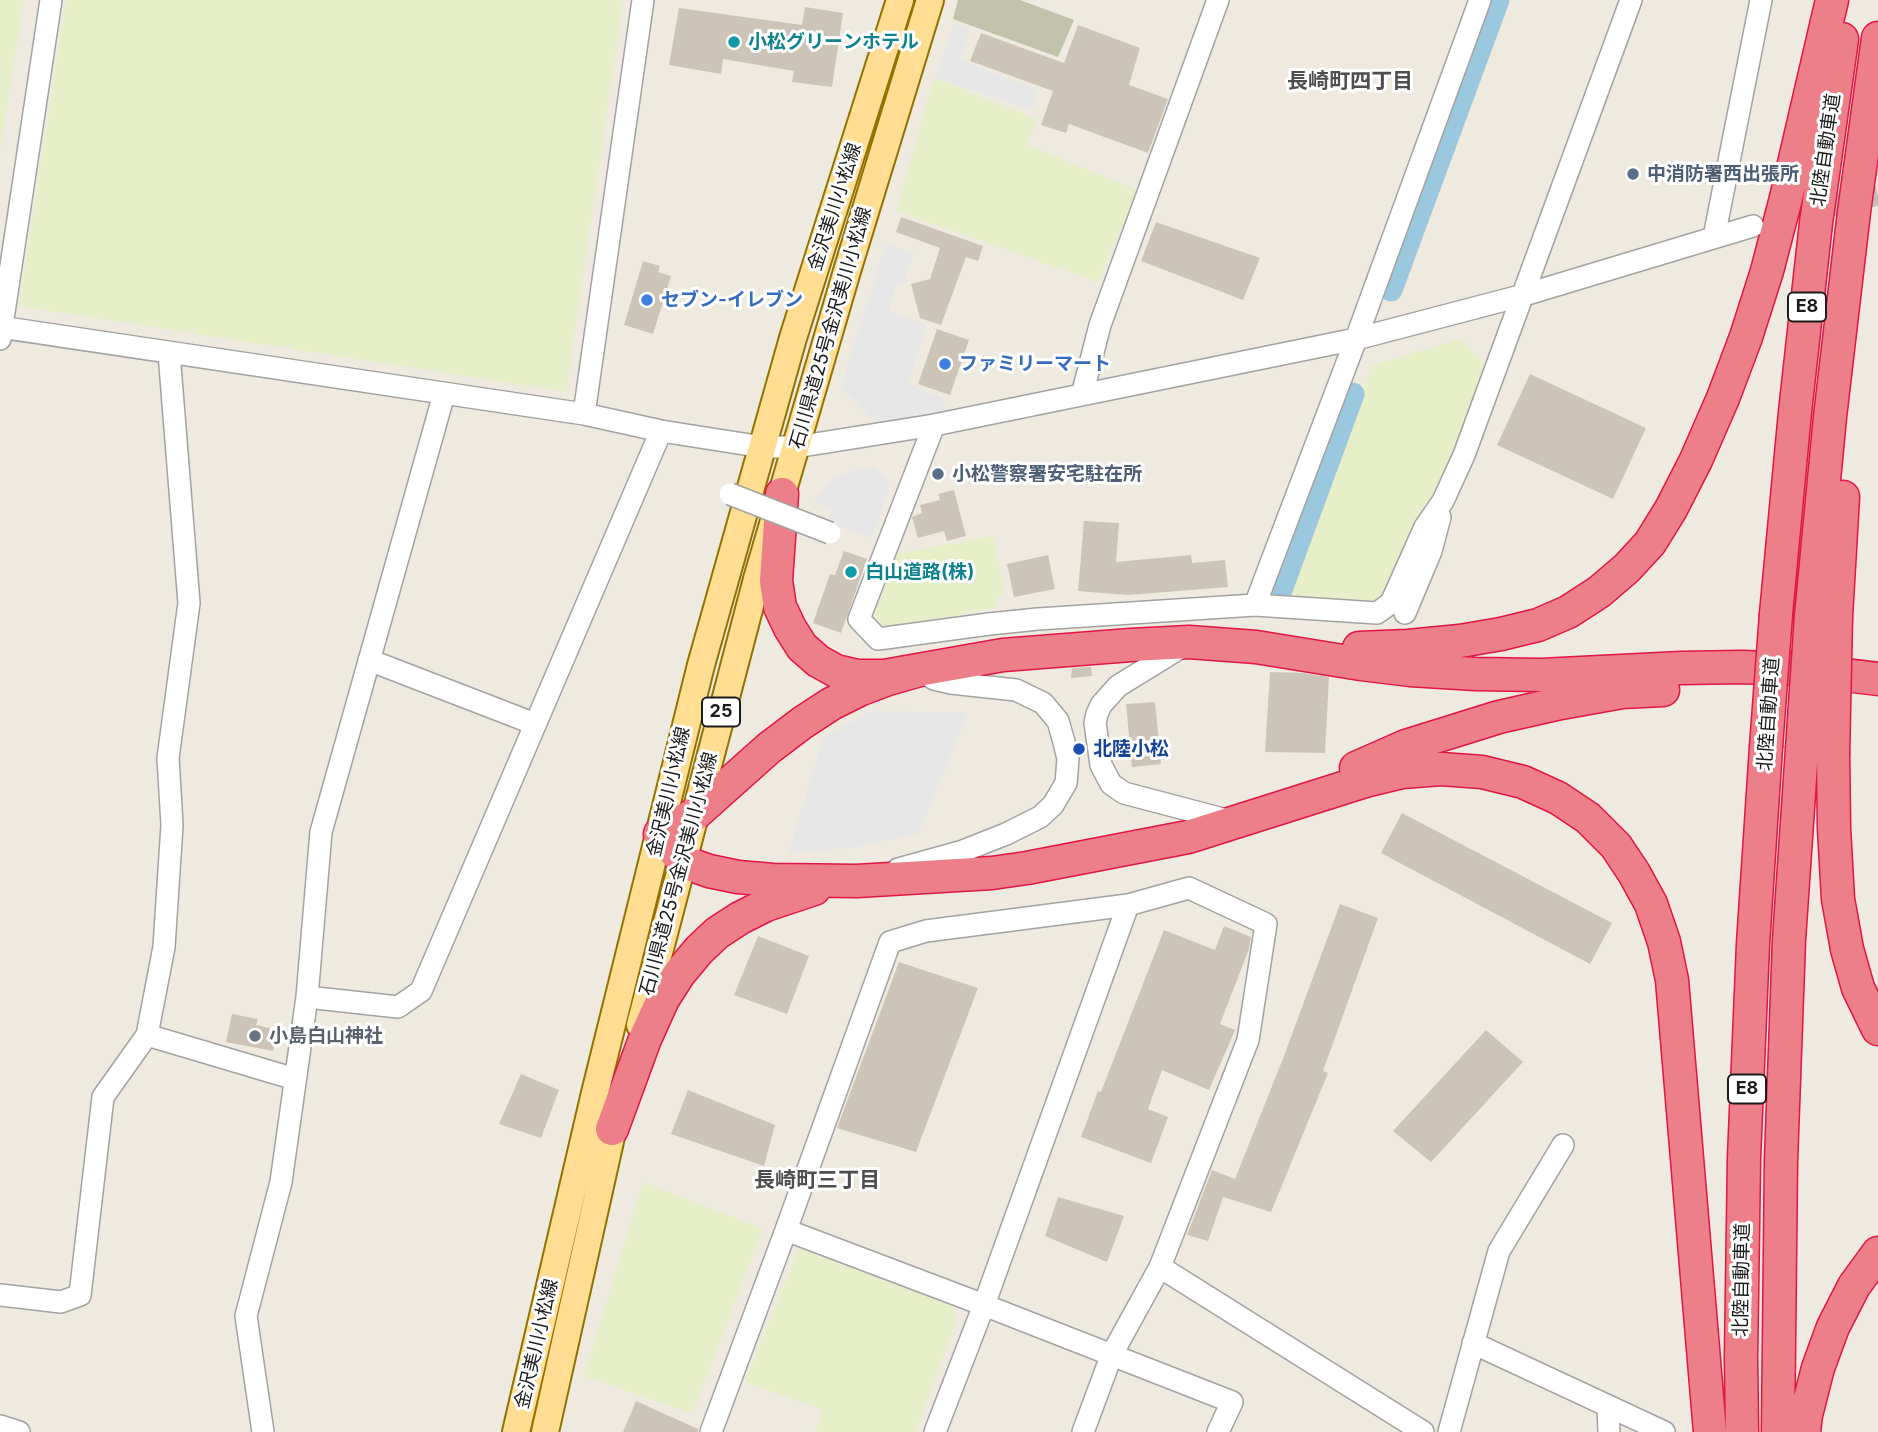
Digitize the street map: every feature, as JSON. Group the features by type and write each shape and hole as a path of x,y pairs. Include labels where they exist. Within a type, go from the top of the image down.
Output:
{"highway":[{"path":"782,494 776,582 780,607 802,647 818,661 836,671 858,676 884,676 1003,655 1131,645 1189,642 1256,647 1408,646 1501,634 1538,625 1568,612 1599,593 1650,543 1696,460 1723,398 1767,271 1832,0"},
{"name":"北陸自動車道","path":"1742,1432 1744,1158 1753,944 1766,747 1795,412 1847,0"},
{"name":"北陸自動車道","path":"1778,1432 1781,1161 1789,940 1802,749 1823,617 1829,417 1878,38"},
{"path":"1823,617 1833,754 1838,899 1847,949 1858,988 1878,1029"},
{"path":"1256,647 1361,664 1476,674 1541,675 1742,667 1795,669 1878,679"},
{"path":"920,670 859,690 831,704 769,748 695,814 660,834 684,862 738,877 857,881 992,873 1188,837 1365,781 1402,772 1440,769 1482,772 1522,782 1558,798 1588,818 1616,846 1651,904 1664,942 1672,981 1710,1432"},
{"path":"1274,810 1370,761 1406,746 1499,717 1561,703 1622,692 1746,688 1878,699"},
{"path":"612,1129 645,1039 663,999 699,950 717,933 766,905 821,887 857,881"},
{"path":"1804,1432 1818,1368 1833,1327 1854,1286 1878,1253"}],"main road":[{"name":"金沢美川小松線","path":"516,1432 595,1093 701,665 793,338 900,0"},
{"name":"石川県道25号金沢美川小松線","path":"545,1432 612,1129 732,673 847,271 930,0"}],"street":[{"path":"51,0 1,332 169,353 584,414 661,431 763,447 796,447 934,425 1356,340 1524,295 1753,226"},
{"path":"584,414 643,0"},
{"path":"1082,395 1100,325 1218,0"},
{"path":"934,425 859,619 878,639 1038,619 1255,605 1377,613 1391,603 1425,527 1443,501 1464,455 1631,0"},
{"path":"1714,237 1761,0"},
{"path":"1255,605 1356,340 1473,2"},
{"path":"0,1295 61,1302 80,1295 103,1097 148,1035 164,947 172,825 168,758 189,603 169,353"},
{"path":"263,1432 246,1316 281,1182 307,997 321,832 444,394"},
{"path":"307,997 398,1007 421,991 661,431"},
{"path":"730,494 830,533"},
{"path":"1405,613 1431,551 1443,501"},
{"path":"1189,642 1118,686 1101,705 1095,723 1101,765 1111,783 1124,793 1236,823"},
{"path":"369,660 535,724"},
{"path":"857,881 963,851 1006,834 1040,817 1053,805 1066,783 1069,759 1064,741 1058,721 1043,703 1016,691 934,679 920,670"},
{"path":"710,1432 890,942 926,931 1128,905 1189,888 1266,924 1248,1040 1160,1267 1112,1354 1083,1432"},
{"path":"935,1432 984,1305 1128,905"},
{"path":"148,1035 295,1079"},
{"path":"1449,1432 1499,1251 1563,1144"},
{"path":"786,1230 1232,1402 1218,1432"},
{"path":"1160,1267 1423,1432"},
{"path":"1473,1343 1664,1432"},
{"path":"1608,1406 1609,1432"},
{"path":"0,1426 19,1432"}],"shaded area":[{"path":"0,0 24,0 0,150"},
{"path":"66,0 623,0 566,392 19,306"},
{"path":"958,0 1020,0 1074,20 1058,57 953,19"},
{"path":"954,24 970,29 960,60 1038,90 1032,110 936,78"},
{"path":"934,78 1036,119 1028,145 1138,190 1098,282 896,211"},
{"path":"886,244 913,254 903,285 896,283 889,311 926,325 908,384 946,399 943,412 878,425 841,387"},
{"path":"1461,339 1487,367 1449,462 1415,526 1383,596 1366,602 1286,600 1372,365"},
{"path":"874,466 890,483 873,539 826,522 832,508 813,501 836,476"},
{"path":"993,536 1005,595 995,598 997,607 885,629 875,615 896,554"},
{"path":"872,711 968,713 918,834 852,848 789,853 823,738"},
{"path":"643,1182 763,1229 692,1414 584,1376"},
{"path":"799,1248 952,1303 957,1320 915,1432 815,1432 823,1410 745,1382"}],"building":[{"name":"小松グリーンホテル","path":"805,7 843,13 832,87 792,82 794,71 723,59 721,74 669,65 679,8 802,25"},
{"path":"1078,25 1140,48 1129,85 1168,99 1148,153 1069,124 1066,133 1041,125 1053,91 970,61 981,33 1064,63"},
{"path":"901,217 983,246 978,261 966,257 941,325 920,318 911,284 930,279 940,248 896,232"},
{"path":"1156,222 1260,258 1243,300 1141,261"},
{"name":"セブン-イレブン","path":"643,261 660,266 658,272 671,276 653,334 624,325"},
{"path":"937,329 969,340 950,395 918,384"},
{"path":"1530,374 1646,428 1613,499 1497,445"},
{"path":"954,490 966,536 947,541 944,531 918,538 912,517 922,513 920,505 940,500 938,494"},
{"path":"1084,521 1119,523 1116,562 1191,555 1192,563 1225,560 1228,587 1128,595 1078,591"},
{"path":"844,551 867,559 841,633 813,623 830,574 835,575"},
{"path":"1048,555 1055,589 1014,597 1007,564"},
{"path":"1091,667 1092,676 1071,678 1072,668"},
{"path":"1270,672 1329,677 1325,753 1265,752"},
{"path":"1155,702 1161,764 1132,767 1126,704"},
{"path":"1402,813 1612,923 1590,964 1381,853"},
{"path":"1340,904 1378,918 1323,1071 1328,1073 1271,1212 1223,1197 1208,1241 1187,1235 1212,1170 1235,1179"},
{"path":"1224,926 1251,937 1249,949 1220,1024 1235,1030 1209,1090 1162,1070 1148,1109 1168,1117 1151,1163 1081,1137 1164,930 1215,950"},
{"path":"758,936 809,956 787,1014 734,995"},
{"path":"899,962 978,988 916,1152 837,1128"},
{"name":"小島白山神社","path":"232,1014 258,1019 256,1025 278,1030 273,1051 226,1042"},
{"path":"1486,1030 1523,1062 1431,1162 1393,1131"},
{"path":"521,1074 559,1090 541,1138 499,1124"},
{"path":"688,1090 775,1125 764,1166 671,1134"},
{"path":"1058,1197 1124,1216 1107,1262 1045,1236"},
{"path":"636,1401 698,1429 698,1432 623,1432"}],"waterway":[{"path":"1391,290 1498,0"},
{"path":"1281,590 1353,394"}],"tunnel":[{"path":"1771,221 1878,195"}],"place":[{"name":"小松グリーンホテル","path":"734,42"},
{"name":"中消防署西出張所","path":"1633,174"},
{"name":"セブン-イレブン","path":"647,300"},
{"name":"ファミリーマート","path":"945,364"},
{"name":"小松警察署安宅駐在所","path":"938,474"},
{"name":"白山道路(株)","path":"851,572"},
{"name":"北陸小松","path":"1079,749"},
{"name":"小島白山神社","path":"255,1036"}],"district":[{"name":"長崎町四丁目","path":"1350,82"},
{"name":"長崎町三丁目","path":"817,1181"}]}
